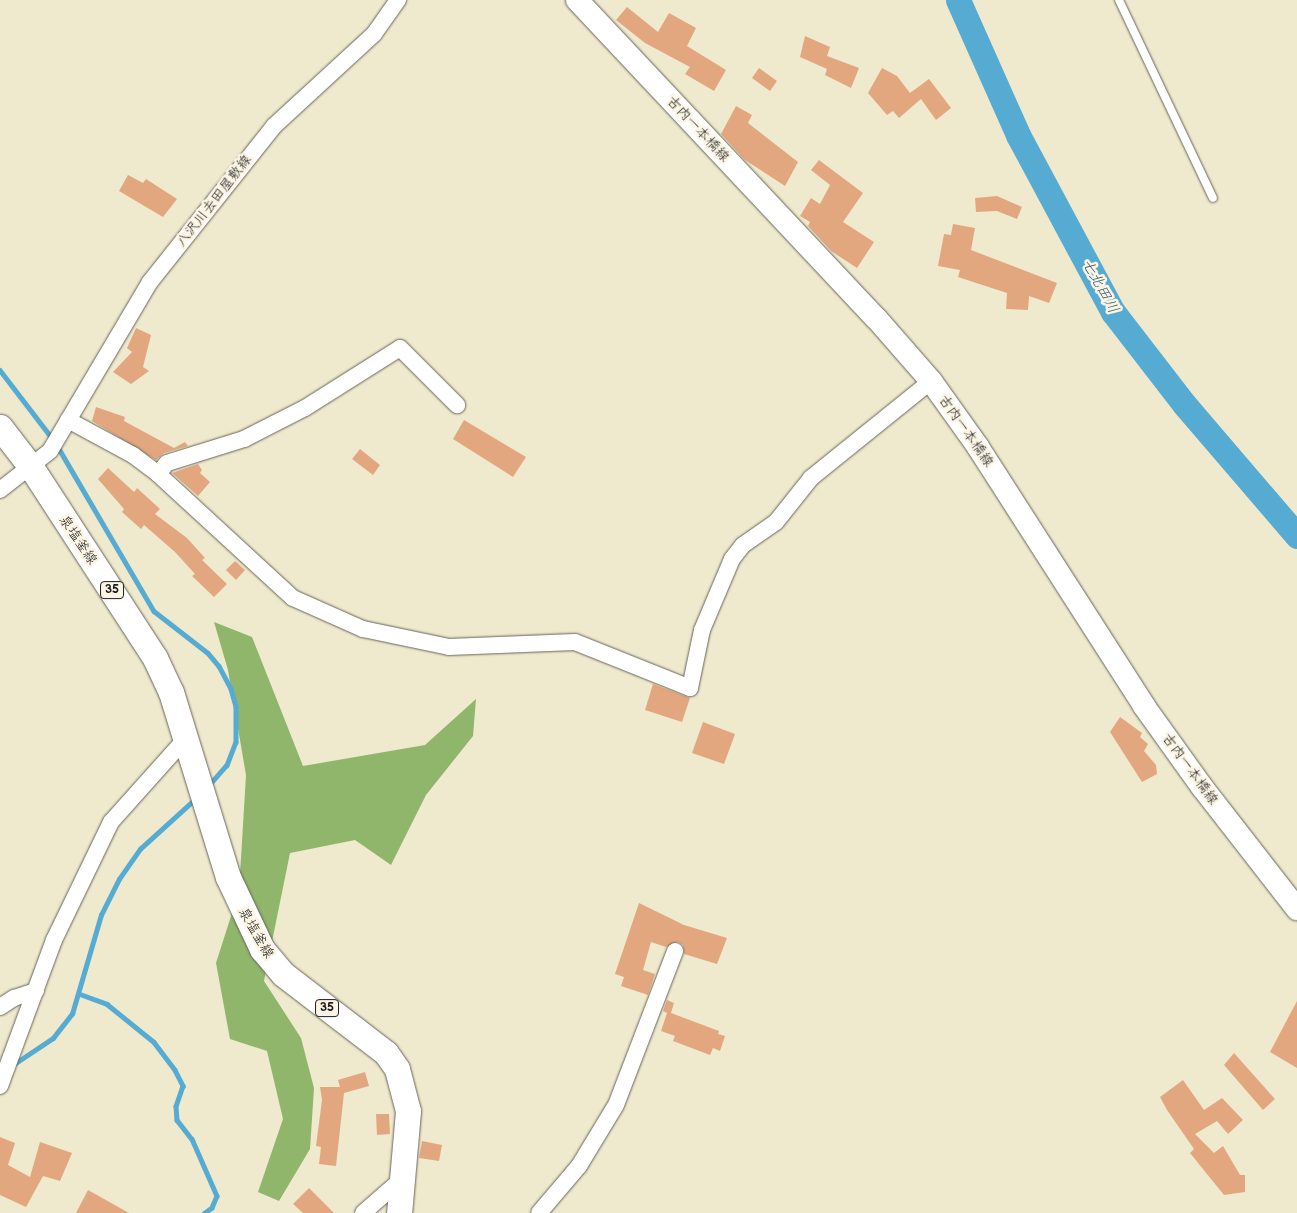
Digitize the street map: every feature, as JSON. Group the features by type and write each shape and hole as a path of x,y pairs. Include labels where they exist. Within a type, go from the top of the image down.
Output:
{"main road":[{"name":"泉塩釜線","path":"0,427 36,464 155,658 171,692 228,876 262,949 283,974 386,1053 397,1069 408,1111 399,1213"}],"street":[{"name":"八沢川去田屋敷線","path":"0,490 36,464 66,425 150,282 274,126 374,34 398,0"},
{"name":"古内一本橋線","path":"577,0 876,318 931,381 978,447 1063,584 1144,706 1202,786 1297,909"},
{"path":"158,474 167,463 244,439 305,408 400,348 457,405"},
{"path":"66,425 133,455 158,474 293,598 364,629 448,647 575,642 690,688 702,630 732,559 744,545 776,522 811,478 931,381"},
{"path":"0,1086 54,940 111,822 186,738"},
{"path":"539,1213 579,1166 616,1104 675,951"},
{"path":"0,1007 14,998 36,991"},
{"path":"363,1213 402,1179"}],"lane":[{"path":"1119,0 1213,198"}],"green space":[{"path":"214,622 252,637 303,766 425,745 476,699 473,736 426,795 391,865 355,840 290,853 264,981 301,1038 314,1088 310,1149 279,1201 258,1192 283,1119 267,1051 230,1039 216,963 239,891 246,775 228,670"}],"building":[{"path":"627,7 658,32 669,13 696,28 687,46 726,70 714,91 685,74 690,67 645,43 616,20"},
{"path":"805,36 830,47 827,56 859,68 851,88 825,75 827,69 800,57"},
{"path":"759,68 777,81 770,91 752,78"},
{"path":"882,68 897,76 910,93 929,79 951,108 936,120 921,99 899,118 893,111 887,115 868,93"},
{"path":"736,106 752,115 748,123 798,162 785,186 745,160 721,134"},
{"path":"819,160 863,193 843,222 874,242 857,268 831,251 808,226 810,222 800,216 811,198 820,204 830,185 811,170"},
{"path":"128,175 143,183 146,179 177,199 163,217 119,191"},
{"path":"997,196 1022,207 1017,219 997,211 976,212 975,198"},
{"path":"953,224 975,228 971,250 1057,283 1049,303 1029,296 1028,310 1006,309 1007,293 958,277 960,270 938,266 944,234 951,235"},
{"path":"136,328 151,335 143,367 149,371 131,384 113,372 132,352 127,348"},
{"path":"96,407 125,417 124,421 174,448 185,442 188,446 164,453 156,460 92,421"},
{"path":"464,420 526,457 513,477 453,439"},
{"path":"360,449 380,465 373,475 352,459"},
{"path":"198,464 202,470 200,473 210,482 198,496 172,473"},
{"path":"108,468 134,492 137,488 160,509 155,514 187,538 205,558 202,560 227,584 214,597 192,576 195,574 175,552 144,525 141,529 122,512 124,509 98,479"},
{"path":"235,561 245,570 236,580 226,570"},
{"path":"653,684 690,698 682,722 645,710"},
{"path":"1120,717 1142,733 1140,737 1148,744 1144,751 1156,765 1157,774 1142,782 1110,732"},
{"path":"703,722 735,734 724,764 692,753"},
{"path":"639,903 684,925 727,938 717,964 684,954 683,945 678,942 666,947 651,942 643,970 655,974 648,995 621,986 624,977 615,974"},
{"path":"667,1000 674,1003 671,1013 719,1031 718,1034 725,1036 720,1051 713,1048 710,1055 673,1041 675,1036 661,1031 667,1013 663,1011"},
{"path":"1297,1001 1297,1068 1270,1052"},
{"path":"1234,1053 1275,1099 1263,1110 1224,1065"},
{"path":"365,1072 369,1086 344,1093 336,1166 319,1164 321,1147 316,1146 322,1100 320,1087 340,1087 338,1080"},
{"path":"1183,1080 1204,1110 1222,1098 1243,1120 1228,1134 1217,1121 1195,1134 1214,1153 1223,1146 1240,1175 1245,1175 1245,1192 1224,1195 1190,1153 1194,1149 1160,1097"},
{"path":"376,1114 389,1114 390,1134 377,1135"},
{"path":"0,1137 15,1143 8,1165 30,1177 40,1142 72,1153 60,1181 43,1176 26,1207 0,1195"},
{"path":"422,1141 442,1145 439,1161 419,1158"},
{"path":"309,1188 334,1213 303,1213 293,1204"},
{"path":"88,1190 129,1213 76,1213"}],"waterway":[{"name":"七北田川","path":"958,0 1018,135 1113,312 1184,404 1297,536"},
{"path":"0,370 52,438"},
{"path":"58,447 154,611 208,653 219,666 231,689 236,707 236,742 227,765 208,787"},
{"path":"14,1064 53,1038 72,1014 101,915 119,879 140,849 195,799"},
{"path":"80,994 107,1004 154,1042 175,1070 183,1086 176,1106 177,1120 192,1139 217,1196 212,1208 205,1213"}]}
